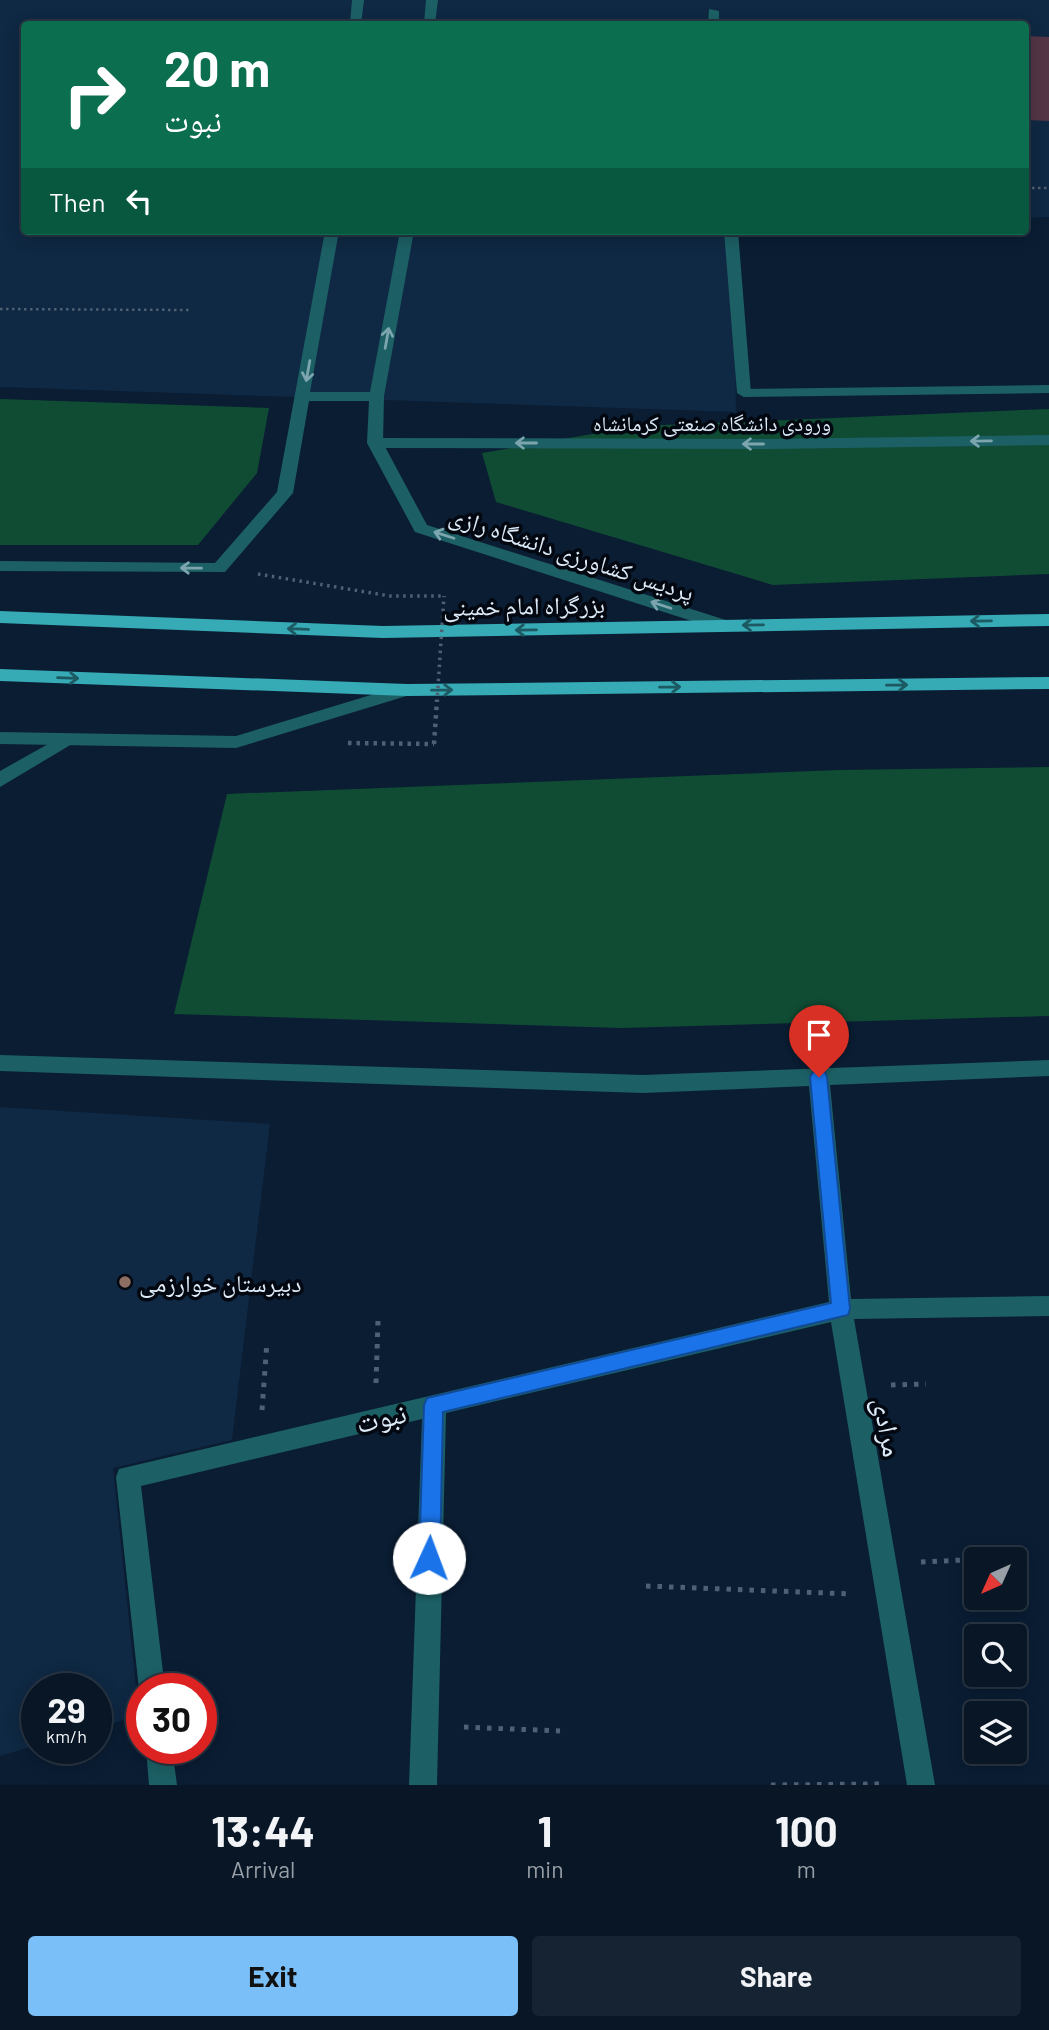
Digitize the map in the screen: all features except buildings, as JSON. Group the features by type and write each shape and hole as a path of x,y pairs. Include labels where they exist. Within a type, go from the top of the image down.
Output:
{"highway":[{"name":"بزرگراه امام خمینی","path":"0,617 383,632 1049,620"},
{"path":"0,676 407,690 1049,683"}],"street":[{"path":"356,21 358,0"},
{"path":"430,21 432,0"},
{"path":"713,11 714,21"},
{"path":"0,566 219,568 285,493 331,235"},
{"path":"374,443 377,396 406,235"},
{"path":"730,235 744,393 1049,389"},
{"path":"303,397 377,396"},
{"name":"پردیس کشاورزی دانشگاه رازی","path":"374,443 421,528 726,626"},
{"path":"0,738 236,742 407,690"},
{"path":"0,780 66,740"},
{"path":"0,1063 643,1084 1049,1068"},
{"name":"مرادی","path":"819,1077 841,1309 920,1784"},
{"name":"نبوت","path":"150,1673 128,1477 841,1309 1049,1306"},
{"path":"423,1785 434,1405"},
{"path":"161,1764 163,1785"}],"lane":[{"name":"ورودی دانشگاه صنعتی کرمانشاه","path":"374,443 769,444 1049,440"}],"path":[{"path":"1029,188 1049,188"},
{"path":"0,309 188,310"},
{"path":"219,568 390,596 444,596 434,744 347,743"},
{"path":"375,1419 378,1321"},
{"path":"260,1446 267,1342"},
{"path":"882,1564 964,1560"},
{"path":"646,1586 888,1596"},
{"path":"425,1726 560,1731"},
{"path":"771,1784 920,1784"}],"shaded area":[{"path":"0,0 1049,0 1049,217 1029,218 1029,21 21,21 21,235 734,235 736,412 0,387"},
{"name":"دبیرستان خوارزمی","path":"0,1107 270,1124 232,1440 113,1468 134,1673 126,1673 126,1720 112,1724 112,1673 21,1673 21,1750 0,1756"}],"green space":[{"path":"0,399 269,408 257,473 198,545 0,545"},
{"path":"1049,409 1049,574 773,585 496,502 482,453 639,426"},
{"path":"1049,767 1049,1016 622,1028 174,1014 227,794 839,770"}],"place":[{"name":"دبیرستان خوارزمی","path":"125,1282"}],"route":[{"path":"429,1558 434,1405 841,1309 819,1077"}]}
